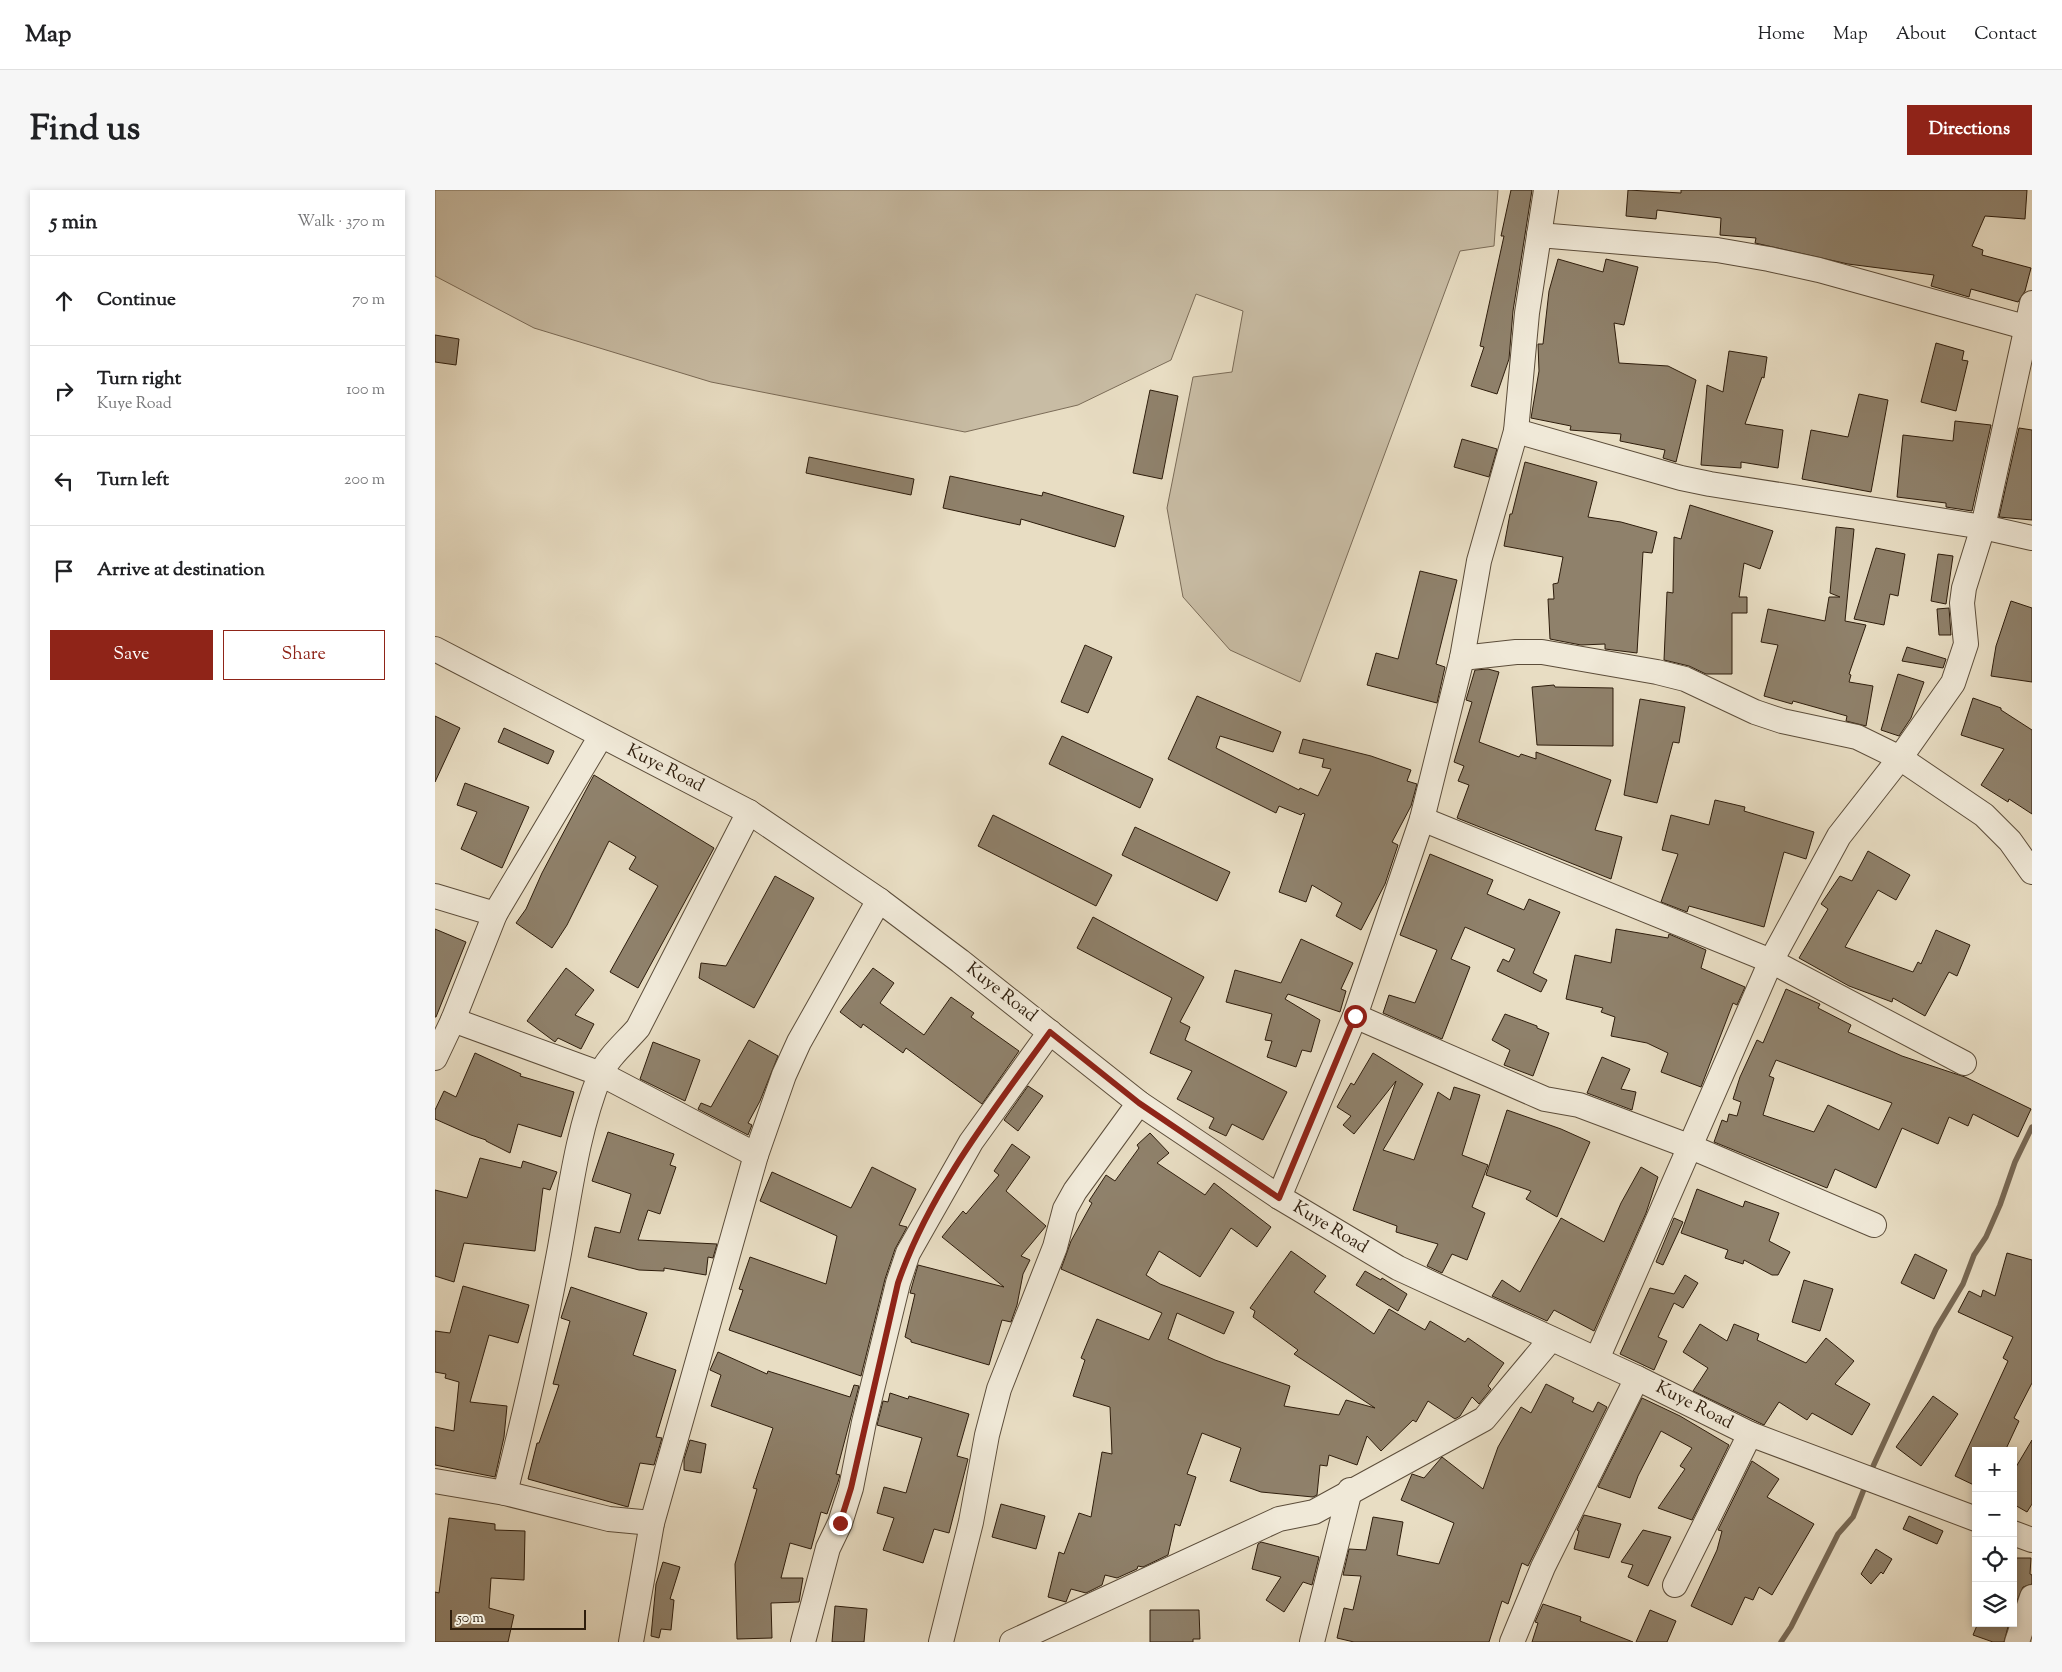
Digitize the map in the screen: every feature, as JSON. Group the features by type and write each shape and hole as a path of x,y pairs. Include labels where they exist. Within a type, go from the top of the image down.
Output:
{"street":[{"path":"1279,1198 1355,1016 1422,819 1462,658 1479,561 1516,431 1527,313 1546,190"},
{"path":"1539,235 1717,250 1769,259 1819,270 2029,329"},
{"path":"1597,1359 1771,961 1839,836 1900,758 1953,684 1966,644 1963,604 1964,588 1983,527 2029,329 2032,303"},
{"path":"1516,431 1681,478 1983,527 2032,538"},
{"name":"Kuye Road","path":"435,649 749,812 879,900 1139,1103 1279,1198 1398,1268 1597,1359 1750,1434 1972,1517"},
{"path":"1462,658 1516,652 1541,652 1657,672 1685,679 1755,712 1782,721 1857,737 1900,758 1984,815 2010,841 2032,872"},
{"path":"435,1058 453,1020 495,914 601,736"},
{"path":"505,1493 538,1358 559,1251 570,1181 601,1074 612,1056 638,1028 749,812"},
{"path":"1422,819 1771,961 1964,1063"},
{"path":"435,896 495,914"},
{"path":"631,1642 652,1523 756,1155 784,1075 799,1042 879,900"},
{"path":"1355,1016 1545,1099 1579,1105 1691,1147 1874,1225"},
{"path":"453,1020 601,1074 756,1155"},
{"path":"803,1642 828,1548 840,1523 851,1488 893,1301 908,1253 971,1142 1050,1032"},
{"path":"941,1642 971,1522 987,1435 999,1389 1055,1247 1065,1209 1075,1190 1139,1103"},
{"path":"1011,1642 1279,1519 1314,1512 1350,1490 1483,1419 1551,1339"},
{"path":"1512,1642 1543,1567 1637,1378"},
{"path":"1675,1585 1750,1434"},
{"path":"435,1481 505,1493 609,1519 652,1523"},
{"path":"1312,1642 1350,1490"},
{"path":"2017,1534 2032,1540"},
{"path":"2017,1642 2032,1597"}],"shaded area":[{"path":"435,190 1498,190 1494,246 1460,251 1300,682 1230,650 1183,597 1167,508 1193,377 1232,372 1243,311 1196,294 1171,360 1078,405 965,432 711,382 534,328 435,276"}],"building":[{"path":"1511,190 1532,190 1513,311 1509,359 1497,394 1471,386 1484,347 1480,346 1504,236 1501,236"},
{"path":"1628,190 1681,193 1681,190 2027,190 2025,219 1985,216 1972,246 1983,250 1982,255 2031,268 2025,291 2018,302 1971,289 1969,297 1931,286 1934,275 1848,264 1755,243 1756,238 1720,235 1721,218 1657,210 1656,219 1626,216"},
{"path":"1558,259 1603,272 1606,259 1638,267 1624,325 1614,323 1619,363 1668,366 1696,380 1676,462 1663,458 1665,450 1620,441 1621,434 1570,430 1571,426 1531,418 1539,371 1538,344 1543,344 1549,291"},
{"path":"435,335 459,339 456,365 435,362"},
{"path":"1936,343 1964,351 1962,360 1968,361 1956,411 1921,402"},
{"path":"1729,351 1767,357 1764,378 1762,377 1745,424 1783,430 1778,468 1741,462 1741,468 1701,465 1707,385 1723,392"},
{"path":"1150,390 1178,396 1162,479 1133,473"},
{"path":"1859,394 1888,400 1871,492 1802,479 1811,430 1848,437"},
{"path":"1955,421 1991,425 1972,511 1946,507 1946,503 1897,497 1903,435 1953,441"},
{"path":"2019,428 2032,430 2032,520 1999,517"},
{"path":"1462,439 1497,449 1489,477 1454,467"},
{"path":"809,457 914,479 911,495 806,473"},
{"path":"1525,462 1597,482 1588,517 1621,522 1657,532 1652,553 1643,552 1637,653 1605,649 1605,644 1581,645 1550,639 1548,599 1554,599 1553,584 1558,583 1563,557 1504,546 1510,514 1512,514"},
{"path":"950,476 1042,496 1043,492 1124,516 1115,547 1021,519 1020,525 943,508"},
{"path":"1690,505 1773,531 1760,569 1744,563 1739,597 1747,597 1747,613 1732,613 1732,674 1706,674 1689,666 1664,660 1667,592 1673,593 1674,537 1681,539"},
{"path":"1836,527 1854,529 1845,621 1866,625 1849,674 1851,675 1849,682 1873,686 1866,726 1846,721 1847,716 1793,701 1792,704 1764,696 1778,645 1761,642 1768,609 1825,621 1829,597 1840,597 1830,593"},
{"path":"1876,548 1905,554 1898,596 1890,594 1884,625 1854,619"},
{"path":"1938,554 1953,556 1946,604 1931,601"},
{"path":"1420,571 1457,580 1436,664 1445,667 1437,703 1367,685 1376,653 1398,659"},
{"path":"2011,601 2032,608 2032,682 1991,676 1996,646"},
{"path":"1949,608 1951,635 1939,635 1937,609"},
{"path":"1085,645 1112,657 1088,713 1061,702"},
{"path":"1907,647 1946,659 1943,668 1902,661"},
{"path":"1488,669 1499,672 1479,742 1519,757 1521,754 1536,759 1536,752 1611,780 1595,830 1622,837 1611,879 1457,818 1469,785 1458,781 1464,766 1454,762 1472,702 1466,700 1475,670"},
{"path":"1898,674 1924,682 1911,718 1899,736 1881,730"},
{"path":"1554,685 1555,687 1613,688 1613,746 1537,745 1532,687"},
{"path":"1197,696 1281,732 1273,752 1220,736 1216,748 1299,790 1300,788 1318,796 1331,769 1322,767 1324,759 1299,753 1303,739 1371,756 1411,770 1407,781 1417,784 1411,806 1392,842 1398,845 1385,884 1361,930 1336,916 1342,903 1312,885 1306,902 1279,892 1305,814 1301,815 1279,806 1276,813 1168,759"},
{"path":"1973,698 2001,708 2001,710 2032,730 2032,814 2009,799 2008,802 1981,785 2004,749 1961,735"},
{"path":"1640,699 1685,707 1679,743 1673,742 1657,803 1624,795"},
{"path":"435,716 460,728 435,782"},
{"path":"504,728 554,751 548,764 498,742"},
{"path":"1062,736 1153,779 1140,808 1049,764"},
{"path":"594,775 714,848 638,988 610,972 658,886 629,869 636,857 609,841 567,925 552,948 516,923 526,909 542,873"},
{"path":"465,783 529,807 502,868 461,849 477,812 457,805"},
{"path":"1715,800 1745,807 1744,811 1814,832 1806,859 1784,852 1764,927 1689,906 1687,912 1661,902 1678,854 1662,850 1671,815 1709,825"},
{"path":"993,815 1112,875 1096,906 978,846"},
{"path":"1135,827 1230,872 1217,901 1122,855"},
{"path":"1868,851 1910,875 1896,900 1878,890 1845,947 1913,972 1918,962 1921,964 1936,930 1970,945 1957,976 1949,972 1925,1016 1893,998 1892,1002 1849,986 1799,958 1828,909 1821,904 1840,876 1852,881"},
{"path":"1430,854 1493,880 1487,894 1524,910 1529,899 1560,912 1533,973 1547,980 1541,992 1497,971 1503,959 1509,962 1515,949 1465,927 1451,959 1470,967 1442,1039 1383,1013 1389,995 1415,1003 1437,950 1400,935"},
{"path":"775,876 814,898 754,1008 699,978 701,963 726,966"},
{"path":"1093,917 1204,977 1180,1022 1190,1027 1185,1040 1287,1092 1263,1140 1232,1124 1226,1136 1209,1128 1214,1118 1177,1099 1192,1071 1150,1053 1172,998 1077,948"},
{"path":"435,929 466,942 436,1017 435,1017"},
{"path":"1616,929 1668,938 1669,934 1706,950 1701,968 1745,987 1737,1005 1733,1003 1701,1087 1661,1072 1668,1053 1647,1043 1611,1036 1615,1017 1601,1012 1603,1008 1566,999 1575,955 1611,963"},
{"path":"1301,939 1353,963 1341,989 1346,991 1340,1012 1288,994 1285,999 1320,1020 1311,1052 1302,1050 1296,1067 1267,1057 1272,1041 1265,1040 1272,1014 1226,1002 1235,970 1281,983"},
{"path":"566,968 594,990 575,1015 594,1024 581,1049 558,1038 555,1042 527,1021"},
{"path":"873,968 894,983 880,1003 924,1035 951,997 974,1013 971,1017 1019,1051 982,1104 906,1048 903,1053 863,1024 861,1028 840,1012"},
{"path":"1786,989 1820,1004 1818,1008 1851,1025 1848,1032 1902,1056 1965,1077 2031,1109 2018,1137 1973,1114 1968,1126 1949,1117 1938,1144 1902,1128 1876,1188 1835,1169 1827,1188 1714,1142 1722,1120 1727,1122 1729,1114 1737,1116 1741,1102 1733,1099 1740,1077 1757,1040 1763,1043","holes":["1776,1060 1892,1103 1879,1130 1828,1105 1814,1132 1763,1115 1774,1078 1769,1076"]},
{"path":"1505,1014 1537,1026 1537,1028 1549,1033 1533,1076 1504,1065 1510,1050 1492,1040"},
{"path":"749,1040 778,1056 760,1101 748,1123 752,1125 748,1135 698,1109 701,1103 711,1107"},
{"path":"653,1042 700,1060 685,1101 640,1079"},
{"path":"475,1053 521,1074 520,1076 574,1092 561,1137 518,1124 510,1153 486,1140 435,1119 435,1110 444,1091 456,1097"},
{"path":"1373,1053 1423,1084 1383,1150 1414,1160 1438,1092 1450,1100 1454,1087 1480,1095 1462,1155 1488,1165 1472,1207 1485,1213 1467,1260 1452,1254 1442,1273 1427,1266 1438,1244 1396,1232 1397,1226 1353,1210 1396,1081 1354,1134 1343,1125 1351,1116 1337,1107 1351,1083 1354,1085"},
{"path":"1602,1057 1630,1069 1621,1089 1636,1092 1632,1110 1587,1093"},
{"path":"1028,1086 1043,1096 1018,1131 1004,1120"},
{"path":"1507,1110 1561,1129 1590,1142 1557,1217 1526,1199 1531,1191 1486,1175"},
{"path":"608,1132 674,1154 670,1165 676,1167 660,1214 648,1210 638,1240 717,1244 713,1258 708,1257 706,1275 664,1268 664,1271 639,1270 588,1257 595,1227 620,1233 631,1194 592,1181"},
{"path":"1150,1133 1169,1153 1157,1163 1205,1195 1214,1183 1271,1227 1257,1247 1231,1228 1200,1277 1159,1251 1146,1275 1160,1284 1234,1312 1224,1334 1177,1313 1168,1339 1215,1360 1290,1386 1284,1406 1339,1415 1346,1400 1375,1408 1294,1354 1298,1350 1253,1317 1255,1311 1250,1308 1291,1251 1326,1276 1314,1292 1374,1334 1389,1309 1425,1330 1430,1321 1465,1342 1468,1338 1504,1363 1488,1386 1491,1389 1479,1404 1472,1397 1460,1416 1455,1419 1428,1401 1416,1422 1413,1420 1381,1451 1367,1436 1357,1465 1329,1455 1327,1466 1320,1465 1317,1495 1313,1497 1261,1492 1230,1481 1241,1448 1202,1433 1187,1474 1196,1477 1180,1526 1175,1524 1168,1555 1143,1567 1138,1566 1137,1569 1117,1578 1105,1575 1102,1585 1086,1593 1071,1589 1066,1602 1048,1597 1059,1552 1064,1554 1079,1513 1091,1517 1102,1452 1112,1454 1110,1407 1073,1396 1085,1360 1081,1358 1097,1319 1149,1340 1162,1313 1061,1269 1071,1241 1092,1203 1089,1201 1106,1175 1115,1181 1139,1148 1137,1145"},
{"path":"1012,1144 1030,1157 1006,1191 1046,1226 1021,1256 1030,1260 1023,1274 1017,1305 1011,1322 1002,1320 989,1365 911,1342 911,1340 905,1337 915,1294 910,1293 918,1265 1004,1287 942,1237 963,1211 966,1214 999,1175 994,1171"},
{"path":"480,1158 521,1168 523,1161 557,1172 550,1190 543,1188 535,1251 464,1243 454,1282 435,1276 435,1190 467,1198"},
{"path":"872,1167 916,1189 899,1225 907,1227 895,1249 885,1279 861,1376 729,1330 743,1290 739,1289 750,1257 826,1284 837,1236 760,1201 772,1172 851,1208"},
{"path":"1641,1167 1658,1177 1646,1213 1594,1331 1554,1310 1547,1321 1492,1296 1502,1280 1520,1292 1561,1218 1604,1242 1621,1203"},
{"path":"1697,1189 1743,1207 1745,1201 1779,1213 1769,1241 1790,1252 1778,1275 1772,1275 1744,1260 1743,1264 1725,1258 1728,1250 1681,1233"},
{"path":"1674,1218 1683,1222 1663,1265 1656,1262"},
{"path":"2007,1253 2032,1260 2032,1383 2014,1418 2019,1421 2007,1447 1972,1447 1972,1484 1955,1476 2008,1361 2003,1358 2013,1337 1958,1312 1969,1291 1981,1297 1983,1290 1995,1296"},
{"path":"1915,1254 1947,1270 1934,1299 1901,1283"},
{"path":"1365,1271 1381,1280 1382,1278 1407,1294 1398,1311 1356,1285"},
{"path":"1685,1275 1698,1283 1683,1308 1674,1303 1658,1337 1667,1341 1654,1370 1620,1354 1650,1288 1674,1294"},
{"path":"1804,1280 1833,1289 1820,1331 1792,1322"},
{"path":"463,1286 529,1305 518,1343 489,1335 470,1402 507,1406 504,1437 495,1477 435,1465 435,1427 454,1431 459,1382 445,1378 446,1374 435,1372 435,1331 450,1333"},
{"path":"571,1287 647,1313 633,1355 676,1370 656,1437 662,1438 654,1465 640,1463 628,1507 528,1479 537,1443 539,1443 559,1385 553,1384 570,1321 561,1318"},
{"path":"1700,1324 1727,1341 1734,1324 1759,1334 1757,1340 1806,1363 1826,1338 1854,1361 1835,1384 1870,1404 1852,1435 1812,1413 1807,1420 1779,1402 1764,1425 1693,1391 1708,1368 1683,1352"},
{"path":"718,1352 767,1374 768,1371 850,1397 854,1385 859,1386 836,1474 840,1475 827,1514 821,1512 811,1549 790,1543 781,1578 803,1578 799,1602 771,1603 772,1638 737,1639 735,1564 757,1489 753,1488 773,1428 711,1406 721,1375 710,1370"},
{"path":"1546,1384 1574,1398 1572,1402 1593,1412 1598,1402 1607,1407 1528,1566 1522,1563 1508,1604 1502,1601 1489,1642 1354,1642 1337,1638 1344,1608 1353,1610 1361,1576 1343,1575 1349,1549 1366,1550 1373,1517 1403,1522 1397,1555 1439,1564 1454,1523 1401,1500 1412,1474 1424,1478 1442,1457 1483,1489 1498,1447 1521,1407 1531,1413"},
{"path":"890,1393 908,1399 909,1396 969,1414 957,1456 968,1459 949,1533 934,1529 923,1563 883,1550 894,1518 877,1513 884,1487 906,1493 922,1438 877,1425 883,1401 888,1402"},
{"path":"1933,1396 1958,1414 1921,1466 1896,1447"},
{"path":"1642,1398 1680,1416 1729,1445 1692,1520 1658,1508 1685,1469 1680,1466 1692,1448 1661,1431 1638,1476 1630,1498 1598,1487"},
{"path":"690,1440 706,1444 701,1473 684,1470 684,1459"},
{"path":"2032,1440 2032,1504 2027,1512 2017,1506 2017,1465"},
{"path":"1752,1461 1779,1479 1767,1497 1814,1524 1772,1595 1759,1587 1753,1600 1745,1597 1732,1625 1691,1606 1717,1550 1722,1531 1718,1530"},
{"path":"1001,1504 1045,1516 1036,1549 992,1537"},
{"path":"1584,1515 1621,1524 1609,1558 1574,1549 1579,1531 1577,1530"},
{"path":"1909,1516 1943,1531 1937,1544 1903,1529"},
{"path":"449,1518 495,1524 495,1530 525,1531 524,1580 491,1578 489,1608 514,1615 508,1642 435,1642 435,1592 439,1593"},
{"path":"1643,1530 1671,1537 1648,1586 1628,1577 1633,1565 1621,1562"},
{"path":"1261,1542 1319,1557 1312,1585 1303,1582 1284,1612 1266,1600 1281,1577 1252,1569 1258,1544"},
{"path":"1876,1549 1892,1559 1883,1574 1881,1572 1871,1584 1861,1574"},
{"path":"2017,1558 2031,1558 2030,1574 2032,1575 2032,1584 2023,1587 2017,1601"},
{"path":"663,1562 680,1567 670,1599 674,1600 671,1630 661,1629 659,1638 651,1636 656,1584"},
{"path":"1543,1604 1581,1617 1580,1621 1633,1642 1532,1642 1538,1623 1535,1622"},
{"path":"835,1606 867,1609 864,1642 832,1642"},
{"path":"1150,1610 1199,1610 1200,1639 1193,1639 1193,1642 1150,1642"},
{"path":"1650,1610 1676,1621 1667,1642 1636,1642"},
{"path":"1976,1627 2008,1627 2004,1642 1993,1642 1973,1635"}],"waterway":[{"path":"1870,1473 1936,1329 1963,1284 1974,1255 1986,1237 2000,1205 2015,1162 2032,1127"},
{"path":"1781,1642 1791,1627 1838,1534 1853,1517 1866,1484"}],"route":[{"path":"840,1523 851,1488 898,1283 908,1253 945,1184 971,1142 1050,1032 1139,1103 1279,1198 1355,1016"}]}
